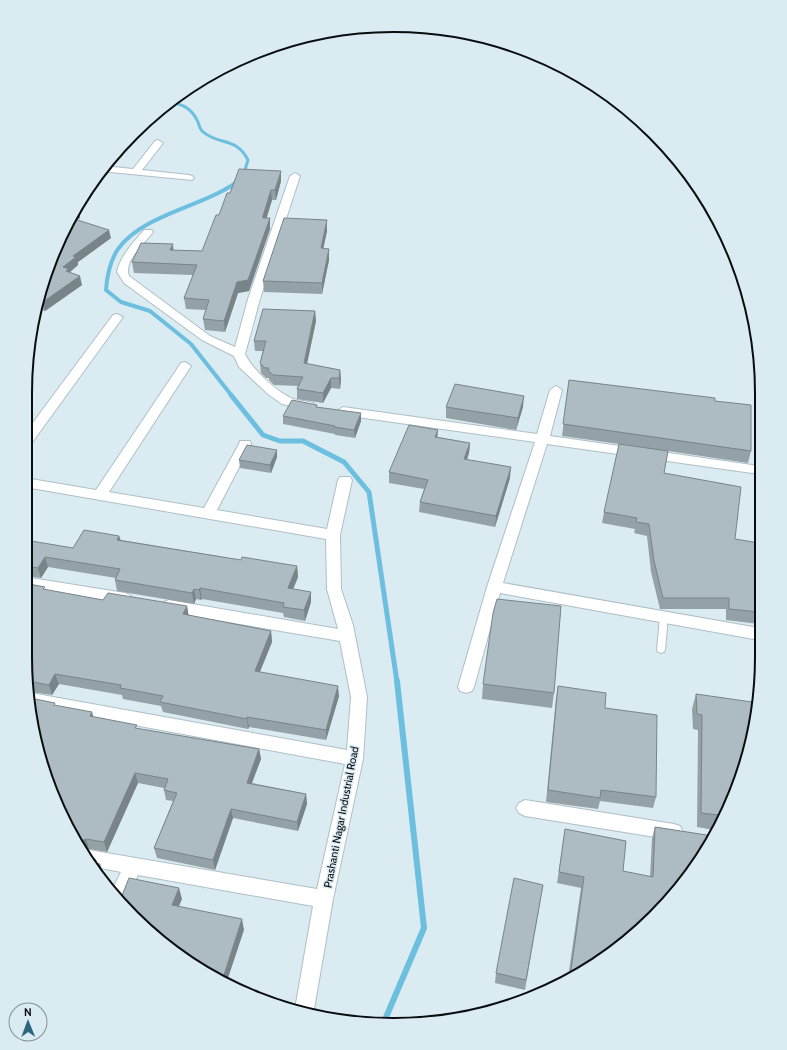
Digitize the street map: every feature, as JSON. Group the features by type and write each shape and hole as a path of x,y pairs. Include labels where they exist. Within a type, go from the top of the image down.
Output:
{"street":[{"path":"136,172 158,144"},
{"path":"110,170 189,178"},
{"path":"295,176 254,299 239,354 243,364 272,391 286,401 326,409 542,441 755,469"},
{"path":"148,232 124,264 122,272 124,277 206,338 239,354"},
{"path":"32,433 117,317"},
{"path":"100,496 185,366"},
{"path":"466,687 494,587 542,441 556,390"},
{"path":"208,514 245,444"},
{"name":"Prashanti Nagar Industrial Road","path":"305,1007 324,899 354,759 359,697 346,636 334,590 333,535 345,480"},
{"path":"32,483 333,535"},
{"path":"32,583 142,602"},
{"path":"494,587 755,633"},
{"path":"158,604 346,636"},
{"path":"35,700 354,759"},
{"path":"525,808 690,835"},
{"path":"95,859 132,867 324,899"},
{"path":"120,893 132,867"}],"lane":[{"path":"661,650 664,617"}],"building":[{"path":"239,169 281,171 275,190 271,190 263,216 263,218 270,218 248,280 237,282 224,321 203,319 209,300 184,298 197,265 132,262 141,243 173,244 170,250 202,251 216,215 219,215 227,193 230,193"},
{"path":"284,218 327,220 321,248 329,249 322,283 263,281"},
{"path":"76,220 109,230 73,256 76,257 63,267 69,269 66,271 80,276 44,302 51,277"},
{"path":"263,309 315,311 304,363 340,370 339,378 331,378 323,393 297,389 303,377 273,375 268,370 269,368 265,368 260,363 266,341 254,341"},
{"path":"569,380 715,398 715,401 751,405 751,451 563,424"},
{"path":"455,384 524,396 518,418 446,407"},
{"path":"292,400 317,405 316,407 361,413 354,430 334,427 335,426 283,416"},
{"path":"409,425 438,430 435,437 470,443 464,459 511,467 496,516 420,502 428,480 389,472"},
{"path":"619,444 668,451 664,473 741,487 735,539 755,542 755,612 729,609 729,598 663,598 654,561 649,524 636,522 637,518 604,512"},
{"path":"247,445 277,450 270,465 239,460"},
{"path":"84,530 119,536 117,540 241,560 242,557 297,566 288,588 311,592 304,610 283,607 284,603 200,588 199,590 194,589 192,593 115,580 120,569 45,557 38,568 32,567 32,541 73,548"},
{"path":"32,585 45,587 43,589 103,600 108,593 187,606 183,614 271,631 255,671 338,686 326,730 247,717 247,719 160,702 163,696 120,688 121,685 55,674 49,685 33,682"},
{"path":"497,599 561,606 554,693 483,684 493,613"},
{"path":"558,686 606,693 605,708 657,715 656,797 601,790 600,798 548,790"},
{"path":"696,694 752,702 743,750 736,773 718,815 701,813 702,715 697,714"},
{"path":"35,699 55,703 54,705 92,712 90,716 137,725 135,728 259,749 247,783 306,794 297,822 231,809 213,860 154,848 177,793 164,790 168,779 135,773 104,842 86,839 82,840 80,837 69,816 51,773 44,750"},
{"path":"655,827 708,835 680,877 649,912 614,943 571,972 584,877 559,872 565,829 626,841 623,871 653,877"},
{"path":"129,878 179,888 172,905 242,919 224,976 173,943 155,928 122,895"},
{"path":"514,878 543,885 526,980 496,973"}],"waterway":[{"path":"177,104 190,110 198,121 201,130 208,136 232,144 243,152 248,160 244,173"},
{"path":"232,396 191,344 150,311 121,302 106,290 108,274 113,258 118,249 128,238 139,229 153,221 233,185 238,181 244,172"},
{"path":"231,395 263,435 280,441 303,441 344,462 369,492 397,682"},
{"path":"386,1018 424,928 397,681"}]}
